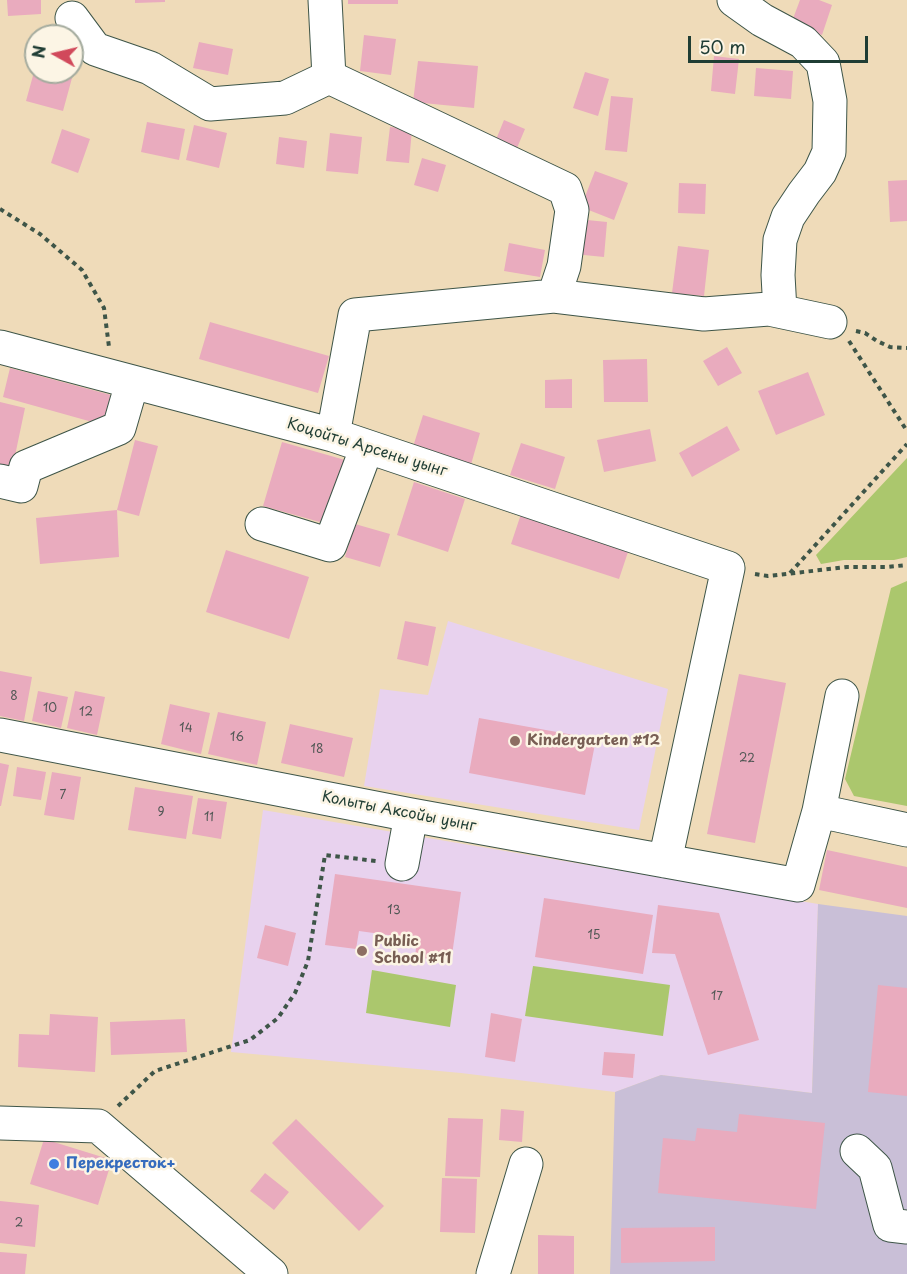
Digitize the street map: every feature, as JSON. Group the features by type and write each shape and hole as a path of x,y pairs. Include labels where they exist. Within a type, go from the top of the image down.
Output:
{"street":[{"path":"325,0 329,77"},
{"path":"734,0 762,20 803,42 823,63 830,101 829,152 820,172 788,217 780,240 778,275 780,311"},
{"path":"72,18 95,49 150,68 210,104 285,98 329,77"},
{"path":"329,77 565,189 572,210 564,266 554,296"},
{"path":"333,435 355,315 554,296 704,314 769,309 830,322"},
{"name":"Коцойты Арсены уынг","path":"0,347 333,435 728,568"},
{"path":"0,481 21,486 26,466 119,428 123,380"},
{"path":"262,524 330,545 367,447"},
{"path":"665,861 728,568"},
{"path":"842,696 819,811 907,830"},
{"name":"Колыты Аксойы уынг","path":"0,735 411,815 798,885 819,811"},
{"path":"402,864 411,815"},
{"path":"0,1123 98,1126 271,1274"},
{"path":"857,1151 875,1167 890,1225 907,1227"},
{"path":"493,1274 526,1164"}],"path":[{"path":"0,209 40,234 82,270 104,308 123,380"},
{"path":"830,322 865,333 890,346 907,348"},
{"path":"830,322 849,342 907,431"},
{"path":"789,574 907,444"},
{"path":"728,568 768,576 847,567 907,565"},
{"path":"98,1126 155,1071 250,1040 278,1018 295,993 308,961 325,855 402,864"}],"shaded area":[{"name":"Kindergarten #12","path":"448,621 668,689 639,830 364,786 380,689 428,695"},
{"path":"263,810 818,904 812,1093 661,1075 615,1092 461,1073 231,1052"},
{"path":"818,904 907,916 907,1274 610,1274 615,1092 661,1075 812,1093"}],"green space":[{"path":"907,458 907,557 894,560 844,560 821,564 816,555"},
{"path":"907,581 907,806 854,796 845,779 891,588"},
{"path":"533,966 670,985 663,1036 525,1016"},
{"path":"372,970 456,985 450,1027 366,1013"}],"building":[{"path":"7,0 41,0 41,14 8,16"},
{"path":"135,0 165,0 165,2 135,3"},
{"path":"348,0 398,0 398,4 348,4"},
{"path":"800,0 819,0 832,5 822,35 791,24"},
{"path":"364,35 396,39 391,75 360,71"},
{"path":"199,42 233,49 228,75 193,68"},
{"path":"714,56 739,59 735,94 711,91"},
{"path":"418,61 478,66 474,108 413,102"},
{"path":"756,68 793,71 791,99 754,96"},
{"path":"585,72 609,79 598,116 573,108"},
{"path":"31,84 70,84 63,111 26,101"},
{"path":"611,96 633,98 627,152 605,150"},
{"path":"504,120 525,129 514,155 493,147"},
{"path":"147,122 185,129 179,160 141,152"},
{"path":"194,125 227,133 219,168 186,160"},
{"path":"390,127 412,129 409,163 386,161"},
{"path":"62,129 90,139 78,173 51,163"},
{"path":"330,133 362,137 358,174 326,171"},
{"path":"279,137 307,141 304,168 276,164"},
{"path":"422,158 446,165 438,192 414,185"},
{"path":"595,171 628,183 614,220 581,207"},
{"path":"907,180 907,221 890,222 888,181"},
{"path":"679,183 706,184 705,214 678,213"},
{"path":"577,219 607,222 604,257 574,254"},
{"path":"509,243 545,250 540,277 504,271"},
{"path":"678,246 709,250 704,296 672,293"},
{"path":"210,322 329,356 318,393 199,359"},
{"path":"727,347 742,373 718,386 703,361"},
{"path":"647,359 648,402 604,402 603,360"},
{"path":"10,368 111,395 103,425 3,397"},
{"path":"808,372 825,415 776,435 758,391"},
{"path":"572,379 572,408 545,408 545,380"},
{"path":"0,402 25,408 12,470 0,467"},
{"path":"423,415 480,433 470,468 412,450"},
{"path":"727,426 740,450 692,477 679,453"},
{"path":"650,429 656,461 604,472 597,440"},
{"path":"135,440 158,446 139,516 117,510"},
{"path":"282,442 352,462 334,526 263,506"},
{"path":"521,443 565,457 555,489 510,475"},
{"path":"414,482 465,499 448,552 397,535"},
{"path":"117,510 119,557 40,564 36,518"},
{"path":"521,514 629,549 619,579 511,544"},
{"path":"355,524 390,534 380,567 345,557"},
{"path":"226,550 309,577 289,639 206,612"},
{"path":"405,621 436,627 428,666 397,659"},
{"path":"0,671 32,677 24,721 0,716"},
{"path":"739,674 786,683 755,843 707,834"},
{"path":"38,691 68,697 61,728 32,721"},
{"path":"75,691 105,697 97,735 67,728"},
{"path":"170,704 210,713 201,754 161,744"},
{"path":"218,712 266,722 257,765 208,754"},
{"path":"479,718 596,739 585,795 469,773"},
{"path":"290,724 353,738 344,777 281,763"},
{"path":"0,763 9,765 1,806 0,806"},
{"path":"17,767 46,772 41,800 13,796"},
{"path":"52,772 81,777 74,820 44,815"},
{"path":"135,787 193,796 186,839 128,830"},
{"path":"198,798 227,802 221,839 192,834"},
{"path":"827,850 907,867 907,908 819,890"},
{"path":"335,874 461,892 451,962 415,957 417,939 359,931 356,949 325,945"},
{"path":"544,898 653,915 643,974 535,957"},
{"path":"658,905 719,913 759,1040 708,1055 675,954 652,953"},
{"path":"265,925 296,933 288,966 257,958"},
{"path":"878,985 907,988 907,1096 868,1092"},
{"path":"491,1013 522,1019 515,1062 485,1057"},
{"path":"50,1014 98,1017 95,1072 18,1067 19,1034 49,1035"},
{"path":"185,1019 187,1052 111,1055 110,1022"},
{"path":"604,1052 635,1054 633,1078 602,1075"},
{"path":"501,1109 524,1111 522,1142 499,1140"},
{"path":"739,1114 825,1123 816,1209 658,1193 663,1138 695,1141 697,1128 737,1132"},
{"path":"448,1118 483,1119 480,1177 445,1176"},
{"path":"296,1119 384,1206 359,1231 272,1143"},
{"path":"44,1139 112,1160 98,1205 30,1184"},
{"path":"265,1173 289,1192 274,1210 250,1191"},
{"path":"442,1178 477,1179 475,1233 440,1232"},
{"path":"0,1201 39,1205 35,1247 0,1243"},
{"path":"715,1227 715,1261 621,1263 621,1228"},
{"path":"538,1235 574,1236 574,1274 538,1274"},
{"path":"0,1252 27,1254 25,1274 0,1274"}],"place":[{"name":"Kindergarten #12","path":"515,741"},
{"name":"Public School #11","path":"362,951"},
{"name":"Перекресток+","path":"54,1164"}]}
